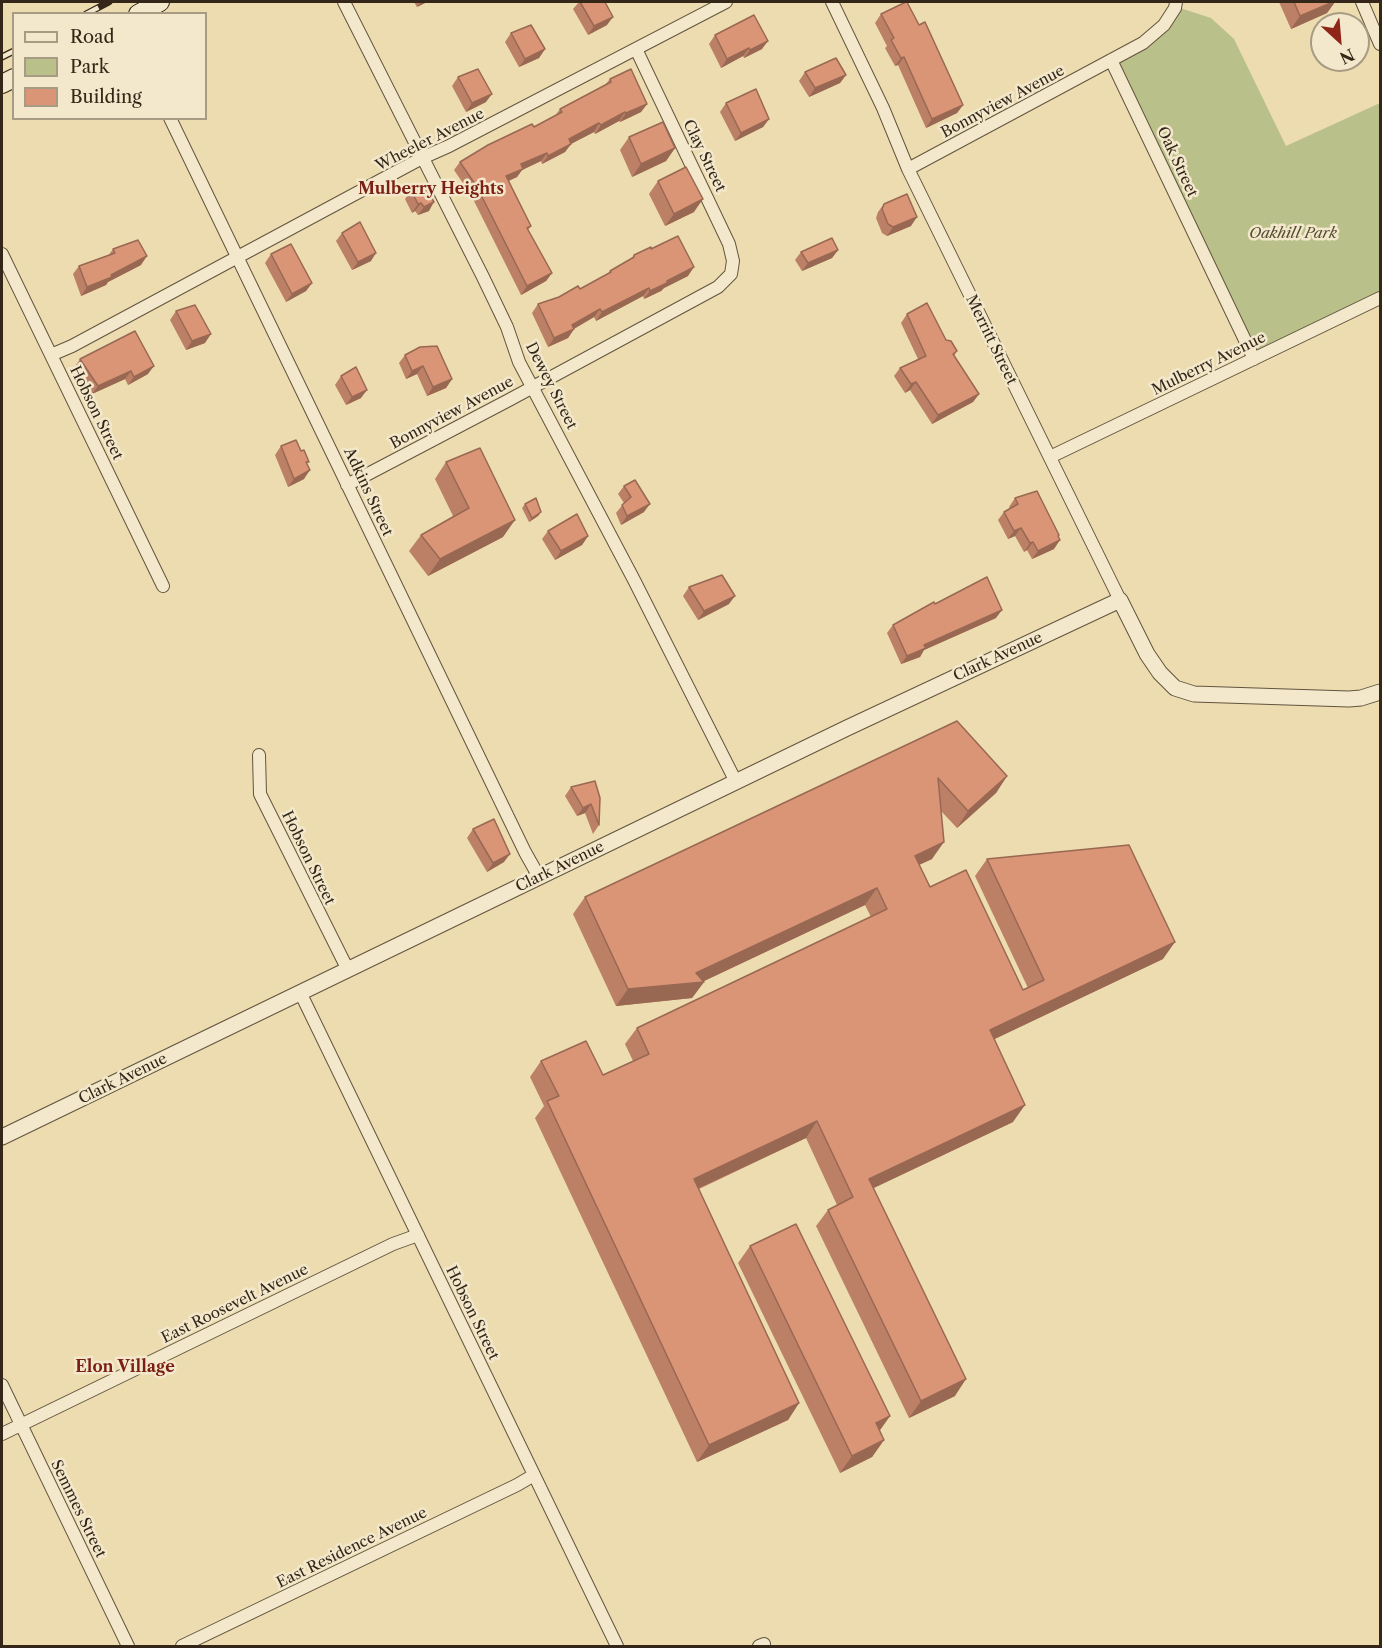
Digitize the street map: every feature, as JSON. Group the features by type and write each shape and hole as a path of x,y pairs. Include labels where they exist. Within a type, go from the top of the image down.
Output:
{"main road":[{"path":"142,12 160,2"}],"street":[{"name":"Dewey Street","path":"344,2 502,317 519,362 634,580 736,782"},
{"name":"Wheeler Avenue","path":"51,355 72,346 422,158 726,2"},
{"name":"Merritt Street","path":"832,2 883,108 908,169 1120,600 1147,654 1160,673 1175,688 1194,694 1349,699 1380,692"},
{"path":"1111,60 1143,43 1164,25 1175,8 1176,2"},
{"path":"1362,2 1380,44"},
{"name":"Clay Street","path":"636,49 729,244 734,261 731,274 727,278"},
{"name":"Bonnyview Avenue","path":"908,169 1111,60"},
{"name":"Oak Street","path":"1111,60 1254,359"},
{"name":"Adkins Street","path":"171,120 539,877"},
{"name":"Hobson Street","path":"2,254 163,586"},
{"name":"Bonnyview Avenue","path":"347,485 718,287 727,278"},
{"name":"Mulberry Avenue","path":"1050,457 1380,298"},
{"name":"Clark Avenue","path":"2,1137 736,782 1120,600"},
{"name":"Hobson Street","path":"260,755 260,794 348,970"},
{"name":"Hobson Street","path":"300,992 617,1647"},
{"name":"East Roosevelt Avenue","path":"2,1434 393,1244 418,1235"},
{"name":"Semmes Street","path":"2,1385 128,1647"},
{"name":"East Residence Avenue","path":"182,1647 534,1475"}],"green space":[{"name":"Oakhill Park","path":"1180,8 1211,18 1234,39 1286,146 1380,103 1380,297 1254,357 1116,63"}],"building":[{"path":"580,2 605,2 613,17 594,26"},
{"path":"907,2 919,25 925,22 963,105 932,119 904,57 901,58 891,40 894,38 881,14"},
{"path":"1294,2 1333,2 1300,16"},
{"path":"754,15 768,41 727,59 715,35"},
{"path":"531,25 545,49 525,59 511,33"},
{"path":"836,58 846,75 815,88 805,72"},
{"path":"478,69 492,94 472,103 458,77"},
{"path":"631,69 647,104 625,112 601,125 599,123 569,139 571,144 548,156 547,153 521,164 523,169 506,176 531,226 527,228 552,273 527,286 477,187 460,162 488,145 532,124 534,127 562,112 560,109"},
{"path":"756,89 769,119 741,133 726,103"},
{"path":"663,122 675,148 641,164 629,137"},
{"path":"686,167 703,199 674,214 658,181"},
{"path":"423,184 434,202 424,207 421,203 418,204 411,190"},
{"path":"907,194 917,217 893,227 888,224 882,209 884,204"},
{"path":"360,222 376,253 358,262 342,233"},
{"path":"678,236 694,267 650,291 649,288 602,312 600,309 572,325 574,329 554,338 538,304 559,297 578,286 580,289 611,272 634,255"},
{"path":"832,238 838,250 808,263 801,252"},
{"path":"138,240 147,256 111,275 112,277 87,287 79,266 115,253 113,249"},
{"path":"291,244 312,283 292,294 271,254"},
{"path":"927,303 946,340 951,341 957,351 953,354 979,394 938,415 916,382 911,384 900,368 926,356 907,314"},
{"path":"195,305 211,334 192,341 176,311"},
{"path":"135,331 154,366 134,377 131,371 98,386 80,359"},
{"path":"437,346 452,379 433,387 423,366 412,371 405,355 420,347"},
{"path":"356,367 367,390 352,397 341,376"},
{"path":"296,440 301,451 304,450 310,470 294,479 281,446"},
{"path":"480,448 515,520 440,559 421,535 469,508 446,462"},
{"path":"635,480 650,504 627,516 622,505 631,497 624,486"},
{"path":"1037,491 1060,540 1038,551 1021,528 1014,531 1004,512 1018,504 1015,498"},
{"path":"536,498 541,512 532,518 525,504"},
{"path":"577,514 588,536 561,551 548,531"},
{"path":"722,575 735,596 704,611 689,587"},
{"path":"987,577 1002,610 924,645 926,648 907,656 893,625 934,602 935,604"},
{"path":"957,721 1007,776 968,811 938,778 944,842 915,856 930,887 966,870 1023,990 1044,980 987,859 1129,845 1175,942 990,1030 1025,1105 869,1179 966,1379 921,1401 828,1210 853,1197 817,1121 694,1179 799,1403 709,1445 547,1101 559,1096 541,1061 586,1041 603,1075 649,1054 637,1028 887,909 877,888 696,973 704,982 628,989 585,897"},
{"path":"595,781 600,798 599,825 591,804 583,808 571,787"},
{"path":"494,819 510,854 493,863 473,829"},
{"path":"796,1224 890,1416 876,1423 884,1440 852,1456 750,1246"}],"railway":[{"path":"90,12 109,2"},
{"path":"2,57 12,52"}],"district":[{"name":"Mulberry Heights","path":"431,189"},
{"name":"Elon Village","path":"125,1367"}]}
